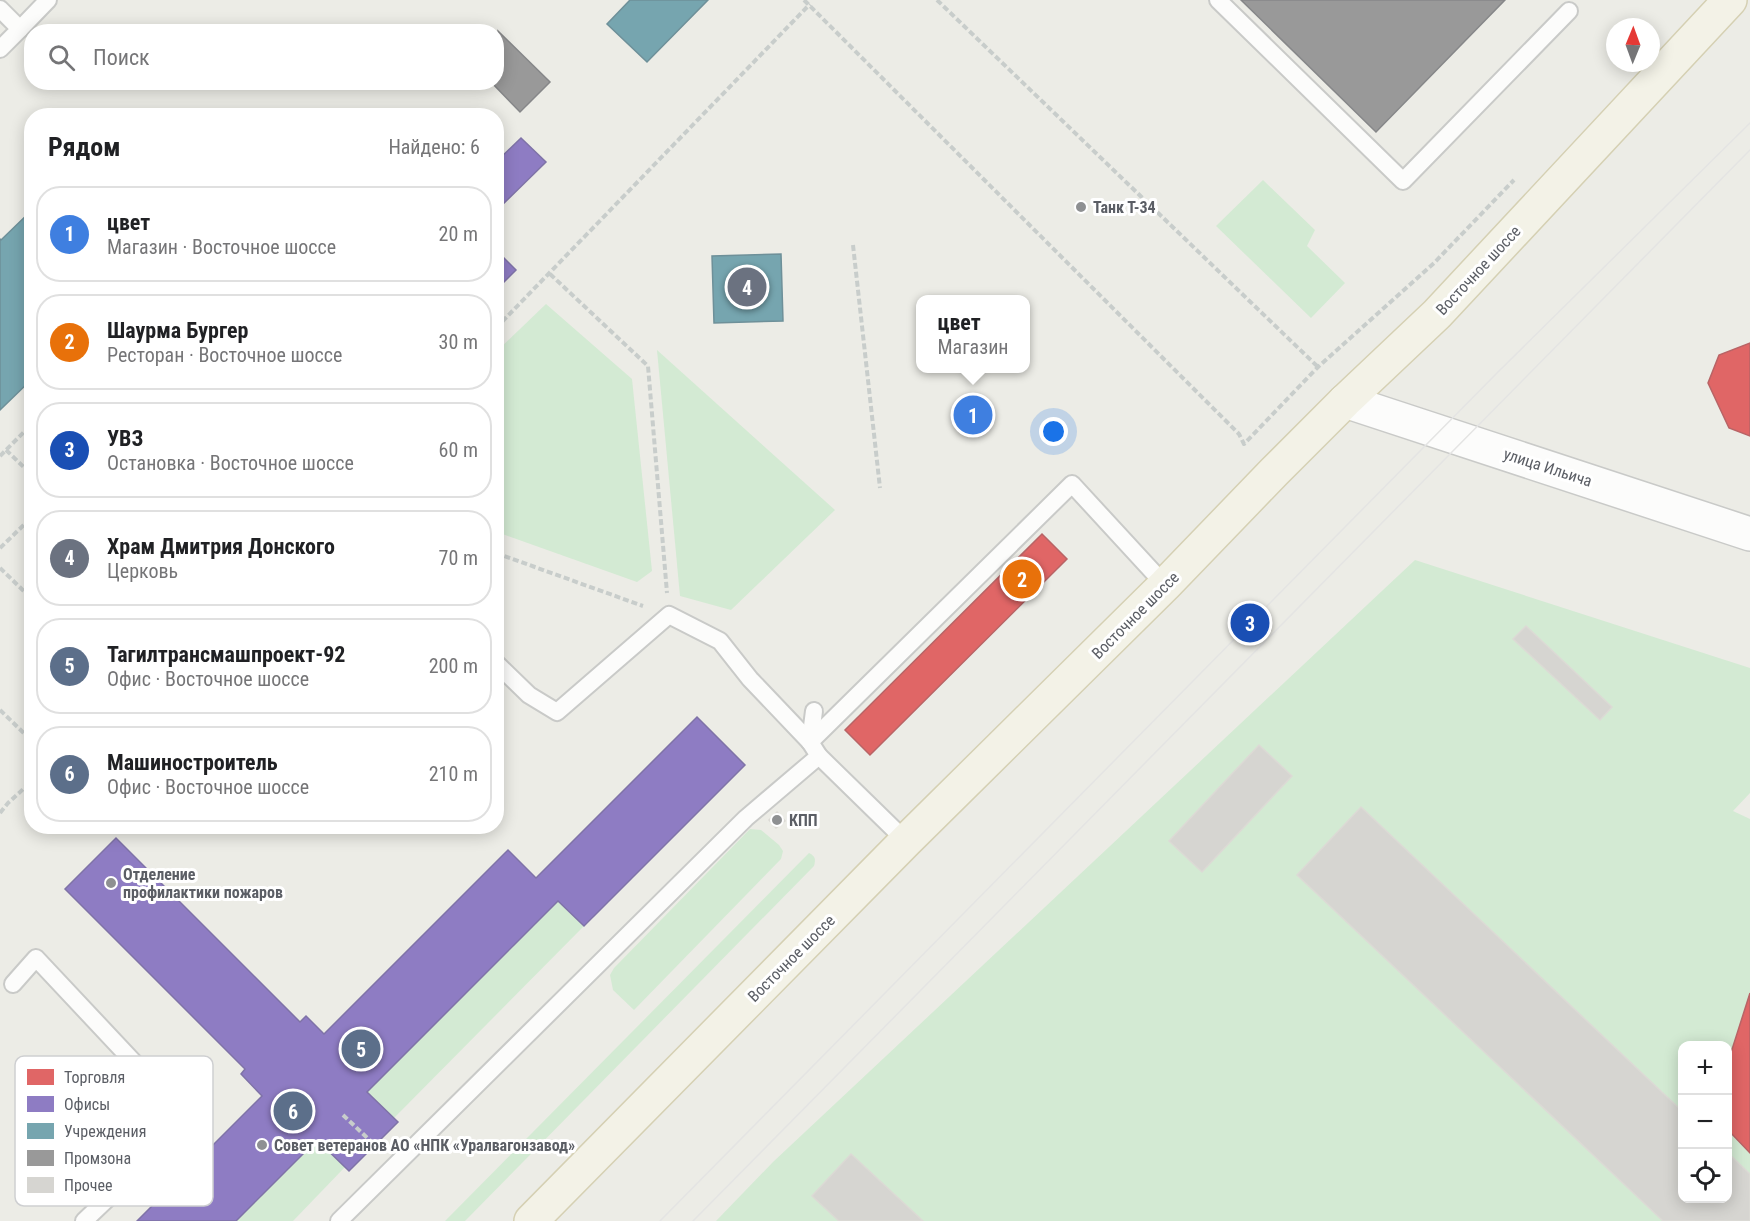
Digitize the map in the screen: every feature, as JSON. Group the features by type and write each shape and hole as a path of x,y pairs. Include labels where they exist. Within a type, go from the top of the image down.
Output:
{"main road":[{"name":"Восточное шоссе","path":"531,1221 906,840 1165,585 1345,401 1437,314 1730,0"}],"street":[{"name":"улица Ильича","path":"1345,401 1750,534"}],"lane":[{"path":"25,24 48,0"},
{"path":"1218,0 1403,180 1569,11"},
{"path":"0,9 20,29"},
{"path":"0,49 24,25"},
{"path":"339,1221 814,749 1068,480 1165,585"},
{"path":"504,671 530,695 557,712 669,615 720,641 750,680 814,749 906,840"},
{"path":"814,711 814,749"},
{"path":"13,984 36,958 128,1056"},
{"path":"84,1221 100,1206"}],"path":[{"path":"804,0 1239,434 1244,444 1318,367 1434,263 1514,179"},
{"path":"937,0 1318,367"},
{"path":"504,320 810,4"},
{"path":"853,244 879,488"},
{"path":"504,556 669,615 648,366 550,274"},
{"path":"0,456 24,432"},
{"path":"6,450 24,467"},
{"path":"0,548 24,525"},
{"path":"0,568 24,590"},
{"path":"0,710 24,733"},
{"path":"0,813 24,788"},
{"path":"343,1115 383,1152"}],"green space":[{"path":"1263,180 1315,230 1307,246 1345,283 1311,318 1216,226"},
{"path":"546,304 632,379 652,571 637,582 504,534 504,344"},
{"path":"657,350 835,510 731,610 680,596"},
{"path":"1415,560 1750,668 1750,793 1733,811 1750,819 1750,993 1732,1049 1732,1041 1678,1041 1678,1203 1732,1203 1732,1134 1750,1153 1750,1221 716,1221 773,1162"},
{"path":"750,829 761,830 779,845 783,851 781,859 634,1010 613,990 610,975 614,968"},
{"path":"809,853 813,855 814,866 465,1221 445,1221"},
{"path":"558,901 584,926 394,1118 367,1092"},
{"path":"317,1140 345,1167 293,1221 236,1221"}],"building: Торговля":[{"path":"1750,343 1750,436 1729,428 1708,383 1719,355"},
{"path":"976,402 988,413 970,431 959,419"},
{"path":"1042,534 1067,559 870,755 845,730"},
{"path":"1750,993 1750,1153 1732,1134 1732,1049"}],"building: Офисы":[{"path":"521,138 546,162 504,203 504,154"},
{"path":"504,258 516,270 504,282"},
{"path":"697,717 745,765 584,926 558,901 367,1092 398,1122 349,1171 317,1140 236,1221 137,1221 152,1206 213,1206 213,1145 262,1096 241,1074 245,1069 65,889 116,838 300,1022 306,1016 324,1034 508,850 536,878"}],"building: Учреждения":[{"path":"630,0 708,0 647,62 607,24"},
{"path":"24,218 24,387 0,410 0,239"},
{"path":"781,254 783,321 714,323 712,256"}],"building: Промзона":[{"path":"1241,0 1505,0 1376,132"},
{"path":"504,37 550,82 520,112 499,90 504,90"}],"building: Прочее":[{"path":"1526,626 1612,707 1600,720 1513,639"},
{"path":"1259,745 1292,776 1202,872 1169,841"},
{"path":"1361,807 1678,1107 1678,1203 1732,1203 1732,1157 1750,1174 1750,1221 1663,1221 1297,875"},
{"name":"КПП","path":"777,812 785,821 776,828 769,820"},
{"path":"851,1154 923,1221 839,1221 812,1196"}],"tram line":[{"path":"660,1221 1497,373 1750,123"},
{"path":"693,1221 1750,150"}],"place":[{"name":"Танк Т-34","path":"1081,207"},
{"name":"Храм Дмитрия Донского","path":"747,287"},
{"name":"цвет","path":"973,415"},
{"name":"Шаурма Бургер","path":"1022,579"},
{"name":"УВЗ","path":"1250,623"},
{"name":"КПП","path":"777,820"},
{"name":"Отделение профилактики пожаров","path":"111,883"},
{"name":"Тагилтрансмашпроект-92","path":"361,1049"},
{"name":"Машиностроитель","path":"293,1111"},
{"name":"Совет ветеранов АО «НПК «Уралвагонзавод»","path":"262,1145"}]}
